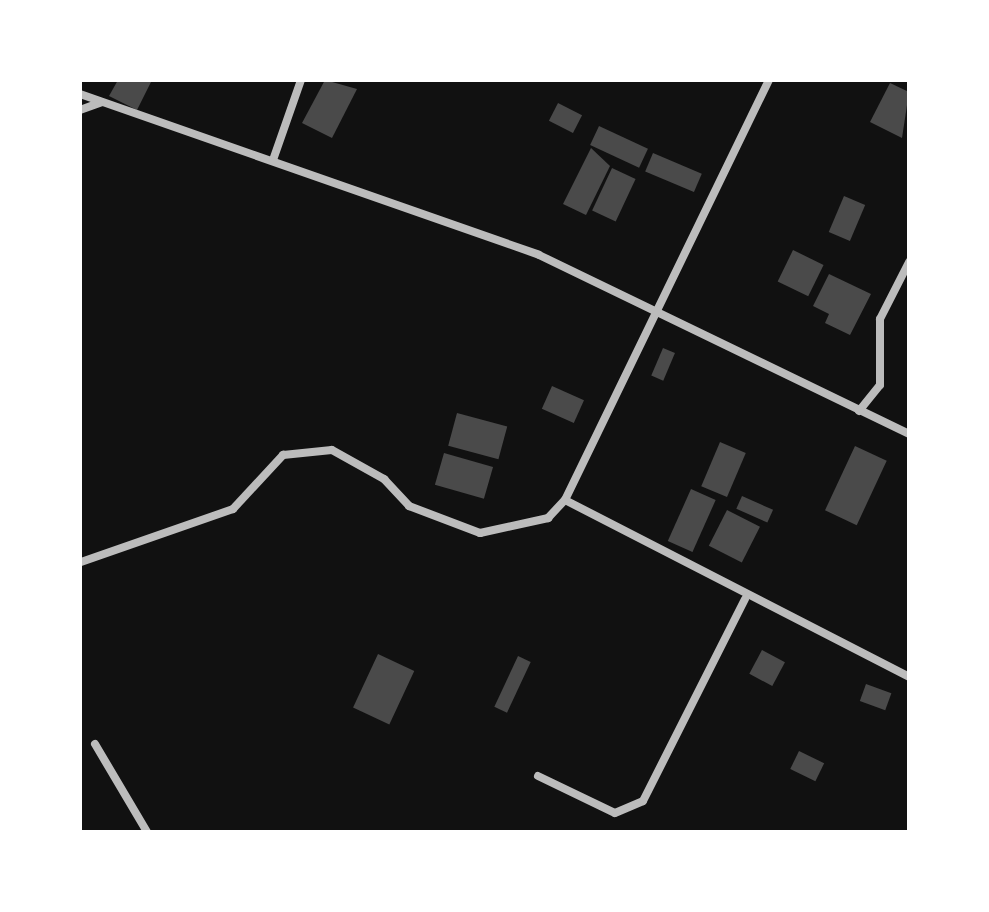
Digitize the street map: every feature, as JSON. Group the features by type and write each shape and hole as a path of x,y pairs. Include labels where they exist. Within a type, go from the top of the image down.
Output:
{"street":[{"path":"273,160 301,80"},
{"path":"81,562 233,509 274,463 306,449 356,459 409,506 480,533 548,518 565,500 769,80"},
{"path":"80,94 539,255 655,316 909,434"},
{"path":"80,110 103,101"},
{"path":"859,411 880,385 880,319 909,262"},
{"path":"565,500 745,599 909,677"},
{"path":"538,776 615,813 643,801 745,599"},
{"path":"95,744 147,832"}],"building":[{"path":"118,80 152,80 137,110 109,96"},
{"path":"325,80 357,89 332,138 302,123"},
{"path":"890,83 909,92 902,138 870,122"},
{"path":"558,103 582,115 573,133 549,121"},
{"path":"599,126 648,149 639,168 590,145"},
{"path":"591,148 610,166 586,215 563,204"},
{"path":"653,153 702,174 694,192 645,171"},
{"path":"612,168 636,179 616,222 592,211"},
{"path":"844,196 865,205 850,241 829,232"},
{"path":"793,250 824,265 808,296 778,281"},
{"path":"829,274 871,294 850,335 825,323 829,314 813,306"},
{"path":"663,348 675,353 663,381 651,376"},
{"path":"552,386 584,400 574,423 542,409"},
{"path":"457,413 507,426 498,459 448,446"},
{"path":"720,442 746,453 727,497 701,486"},
{"path":"855,446 887,461 857,525 825,510"},
{"path":"444,453 493,467 484,499 435,485"},
{"path":"691,489 716,500 692,552 668,541"},
{"path":"742,496 773,510 767,523 736,509"},
{"path":"727,510 760,527 742,562 709,546"},
{"path":"762,650 785,662 772,686 749,674"},
{"path":"378,654 414,671 389,724 353,707"},
{"path":"518,656 531,662 507,713 494,707"},
{"path":"866,684 891,693 885,710 860,701"},
{"path":"799,751 824,763 815,781 790,769"}]}
